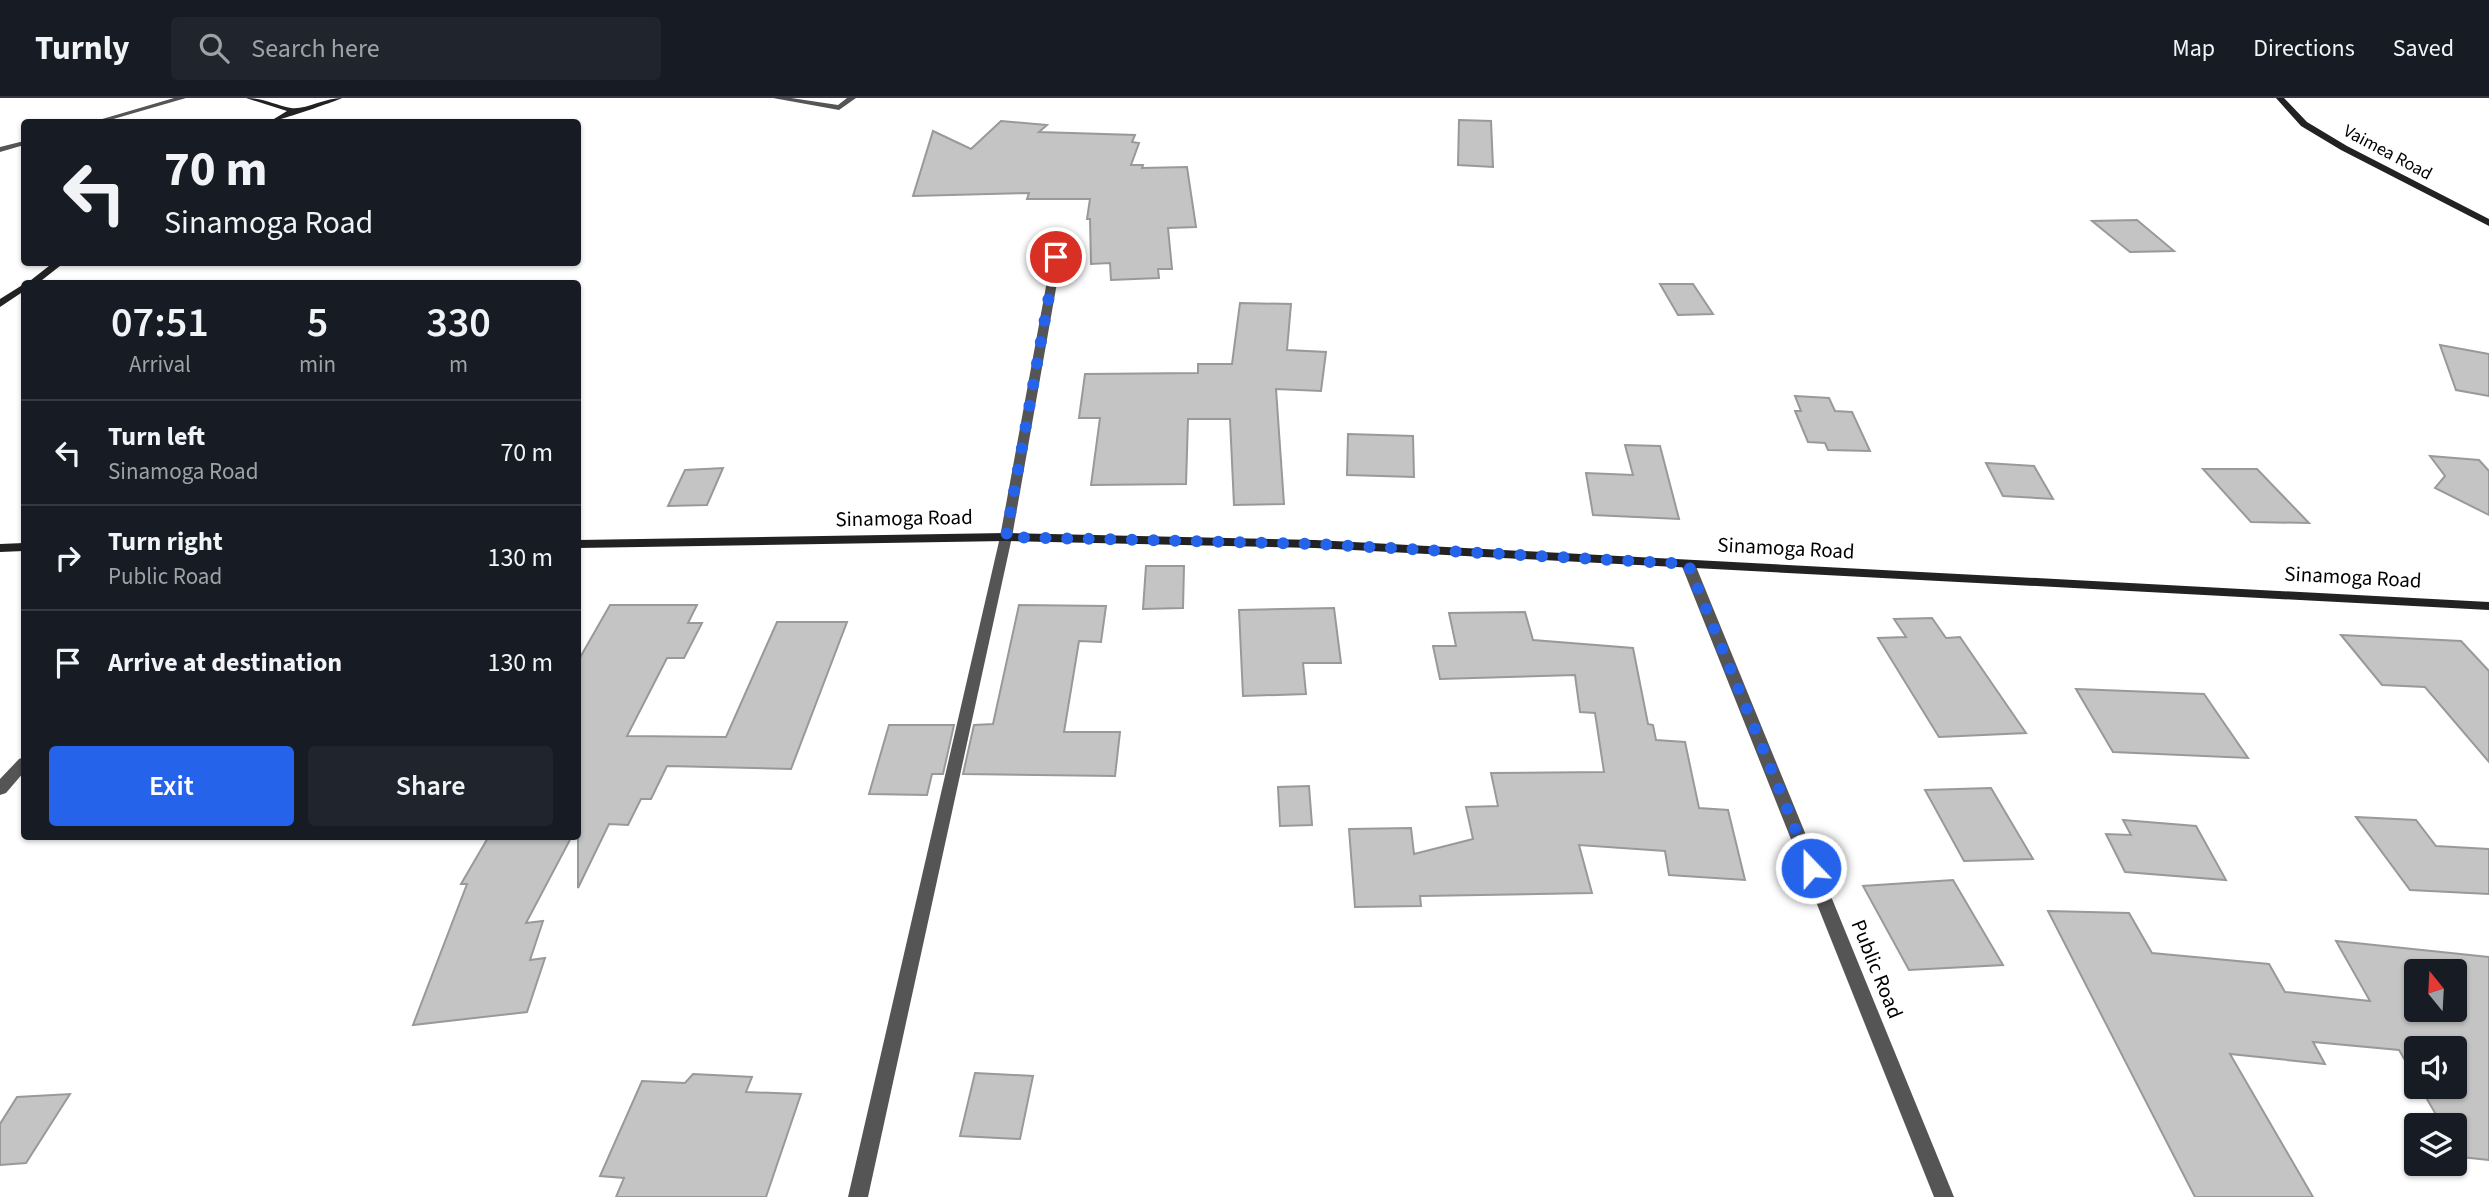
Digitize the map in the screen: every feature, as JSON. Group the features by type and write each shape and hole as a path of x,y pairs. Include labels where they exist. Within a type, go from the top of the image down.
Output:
{"street":[{"path":"107,119 182,98"},
{"path":"250,98 294,111"},
{"path":"279,119 294,111 338,98"},
{"path":"777,98 839,108 852,98"},
{"name":"Vaimea Road","path":"2280,98 2304,124 2324,136 2489,223"},
{"path":"0,150 21,144"},
{"path":"858,1197 1006,537 1061,232"},
{"path":"36,280 55,266"},
{"path":"0,304 21,289"},
{"name":"Sinamoga Road","path":"581,544 1006,537 1315,544 2489,606"},
{"path":"0,548 21,548"},
{"name":"Public Road","path":"1688,564 1944,1197"},
{"path":"0,789 21,765"}],"building":[{"path":"1459,120 1491,121 1493,167 1458,165"},
{"path":"1001,121 1047,125 1039,132 1135,135 1132,142 1139,143 1131,165 1143,165 1142,168 1187,167 1196,227 1168,228 1172,269 1158,269 1159,278 1111,280 1110,263 1091,264 1090,219 1087,219 1090,199 1027,199 1029,193 913,196 933,131 971,149"},
{"path":"2137,220 2174,251 2130,252 2092,221"},
{"path":"1660,284 1693,284 1713,314 1678,315"},
{"path":"1240,303 1291,304 1287,350 1326,352 1321,391 1276,389 1284,504 1234,505 1230,419 1188,419 1186,484 1091,485 1100,418 1079,418 1085,374 1198,373 1198,364 1232,364"},
{"path":"2440,345 2489,354 2489,396 2456,390"},
{"path":"1795,396 1829,398 1835,411 1852,412 1870,451 1828,450 1825,443 1808,442 1795,411 1801,411"},
{"path":"1348,434 1413,436 1414,477 1347,475"},
{"path":"1625,445 1660,446 1679,519 1593,515 1586,473 1633,475"},
{"path":"2430,456 2479,460 2489,471 2489,515 2435,488 2445,476"},
{"path":"1986,463 2034,466 2053,499 2003,496"},
{"path":"723,468 707,505 668,506 685,470"},
{"path":"2203,469 2257,469 2309,523 2251,522"},
{"path":"1146,566 1184,566 1183,608 1143,609"},
{"path":"610,605 697,605 688,623 702,623 684,658 667,658 627,736 726,737 777,622 847,622 791,769 667,766 651,799 641,799 628,825 609,824 578,888 578,840 581,840 581,656"},
{"path":"1019,605 1106,606 1101,642 1079,641 1064,732 1120,732 1115,776 963,774 974,725 993,724"},
{"path":"1334,608 1341,663 1303,663 1306,694 1243,696 1239,610"},
{"path":"1525,612 1533,640 1633,648 1648,724 1653,725 1656,740 1685,742 1699,808 1728,810 1745,880 1669,875 1665,851 1579,845 1592,893 1420,896 1421,906 1355,907 1349,829 1411,828 1414,854 1473,839 1466,807 1498,806 1491,773 1604,772 1595,713 1580,712 1575,675 1440,679 1433,646 1456,646 1449,613"},
{"path":"1932,618 1946,638 1960,637 2026,733 1939,737 1878,638 1906,637 1894,619"},
{"path":"2341,635 2461,641 2489,671 2489,762 2425,687 2382,685"},
{"path":"2076,689 2204,694 2248,758 2113,752"},
{"path":"889,725 954,725 943,774 932,774 927,795 869,794"},
{"path":"1309,786 1312,825 1280,826 1278,787"},
{"path":"1991,788 2033,859 1964,861 1925,790"},
{"path":"2356,817 2416,820 2436,846 2489,849 2489,894 2410,890"},
{"path":"2123,820 2196,826 2226,880 2125,872 2106,834 2131,835"},
{"path":"487,840 570,840 526,923 543,921 530,960 545,958 527,1012 413,1025 467,884 461,884"},
{"path":"1953,880 2003,965 1909,970 1863,886"},
{"path":"2048,911 2129,913 2152,953 2269,964 2285,992 2370,1001 2336,941 2489,957 2489,1160 2467,1158 2467,1113 2435,1113 2427,1099 2467,1099 2467,1036 2404,1036 2404,1059 2399,1050 2313,1042 2325,1064 2230,1054 2313,1197 2195,1197"},
{"path":"975,1073 1033,1076 1020,1139 960,1136"},
{"path":"693,1074 752,1077 746,1092 801,1094 766,1197 616,1197 624,1178 600,1176 642,1081 685,1083"},
{"path":"70,1094 26,1163 0,1165 0,1124 17,1097"}],"route":[{"path":"1056,257 1006,537 1315,544 1688,564 1811,868"}]}
